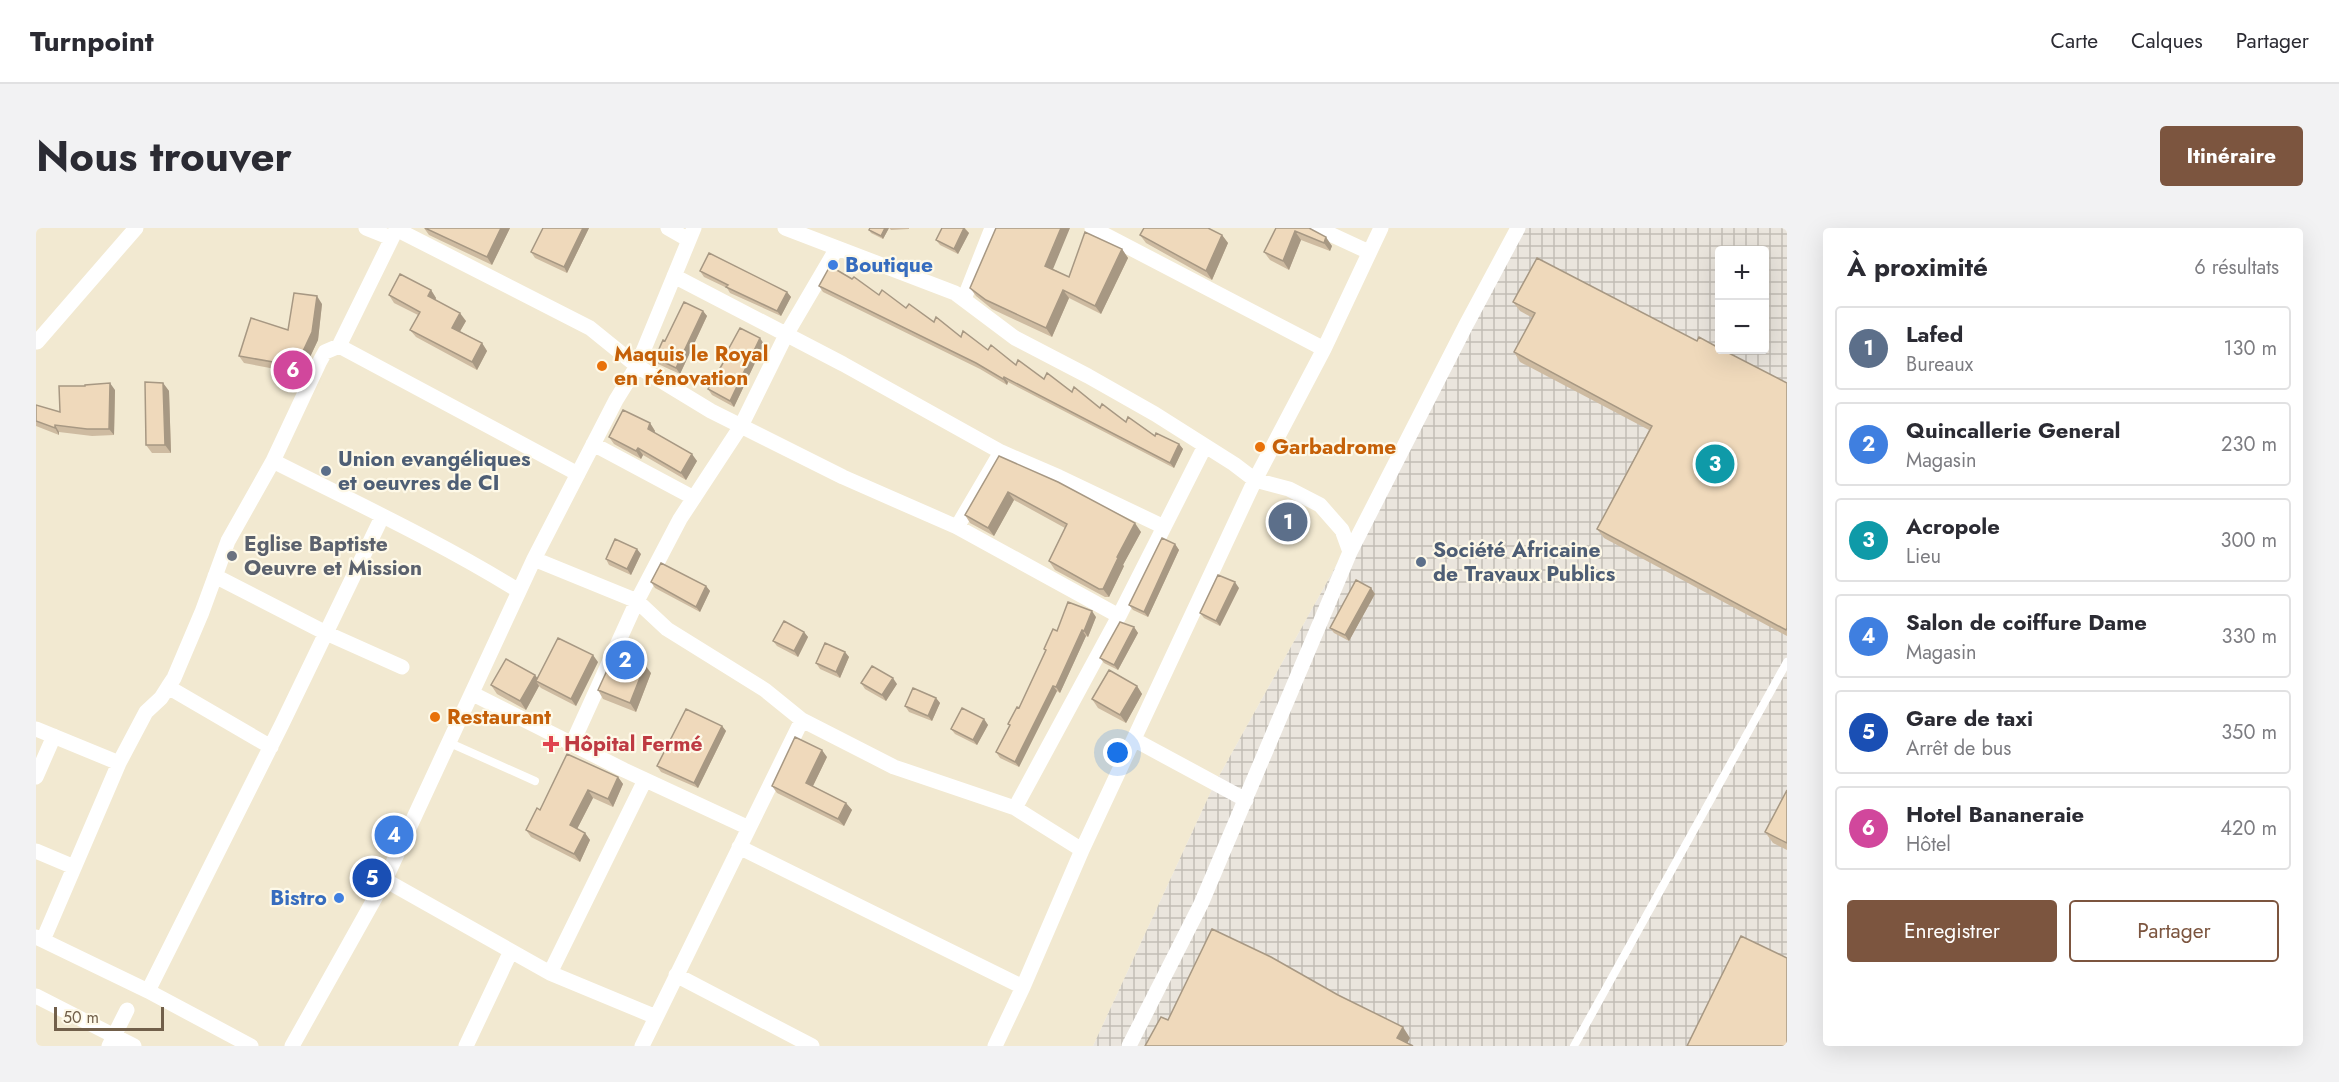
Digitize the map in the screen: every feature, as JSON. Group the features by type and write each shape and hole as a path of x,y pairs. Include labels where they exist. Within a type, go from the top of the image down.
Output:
{"street":[{"path":"37,342 136,228"},
{"path":"366,228 395,232 590,328 636,366 711,411 843,477 957,527 1119,616"},
{"path":"292,1046 385,880 534,559 636,366 692,234 668,228"},
{"path":"785,228 955,293 1015,338 1155,414 1255,480 1289,489 1320,505 1342,530 1350,552"},
{"path":"964,299 992,228"},
{"path":"1092,228 1324,349"},
{"path":"1317,228 1369,252"},
{"path":"995,1046 1082,850 1255,480 1324,349 1381,228"},
{"path":"1129,1046 1201,903 1350,552 1518,228"},
{"path":"251,1046 148,991 39,939 74,867 119,763 146,712 154,706 168,687 189,644 228,541 273,461 325,352 339,346 395,232"},
{"path":"572,744 637,601 680,519 741,426 786,335 837,248"},
{"path":"674,276 1001,452 1164,527"},
{"path":"339,346 578,474"},
{"path":"593,444 694,498"},
{"path":"1015,808 1119,616 1205,446"},
{"path":"957,527 1001,452"},
{"path":"273,461 471,561 519,591"},
{"path":"148,991 271,747 382,517"},
{"path":"534,559 637,601 667,629 765,690 802,720 894,767 1015,808 1082,850"},
{"path":"215,576 326,633 402,667"},
{"path":"168,687 271,747"},
{"path":"473,694 645,780 749,828"},
{"path":"642,1046 802,720"},
{"path":"36,729 119,763"},
{"path":"36,777 54,736"},
{"path":"1135,740 1246,800"},
{"path":"550,973 645,780"},
{"path":"739,847 1023,987"},
{"path":"36,851 74,867"},
{"path":"385,880 550,973 656,1017"},
{"path":"466,1046 511,951"},
{"path":"676,975 812,1046"},
{"path":"36,996 111,1041 134,1046"},
{"path":"111,1041 127,1010"}],"lane":[{"path":"1574,1046 1787,662"},
{"path":"450,743 535,782"}],"shaded area":[{"path":"36,228 1524,228 1214,785 1093,1046 36,1046"},
{"path":"1524,228 1787,228 1787,1046 1093,1046 1214,785"}],"building":[{"path":"425,228 501,228 487,257"},
{"path":"543,228 583,228 564,267 531,252"},
{"path":"870,228 885,228 881,236 869,230"},
{"path":"942,228 964,228 954,249 936,240"},
{"path":"996,228 1061,228 1045,266 1069,277 1085,232 1122,249 1095,306 1063,290 1046,328 986,300 970,288"},
{"path":"1144,228 1208,228 1222,235 1206,271 1140,235"},
{"path":"1276,228 1309,228 1326,237 1324,243 1295,231 1283,261 1264,252"},
{"path":"709,253 787,292 777,311 726,287 728,285 700,271"},
{"path":"1537,258 1697,341 1699,337 1715,346 1715,354 1731,354 1787,383 1786,630 1597,529 1652,426 1514,352 1535,313 1513,302"},
{"path":"830,266 852,279 854,277 879,295 882,290 906,308 909,304 934,322 936,317 961,337 963,331 988,350 991,345 1016,365 1018,360 1044,379 1047,373 1072,392 1074,387 1100,408 1102,404 1126,422 1128,417 1155,436 1156,433 1179,444 1170,463 1004,377 1003,379 976,363 819,286"},
{"path":"400,274 431,290 428,296 460,313 452,328 482,343 472,362 410,330 420,312 389,295"},
{"path":"294,293 317,296 312,332 296,366 239,356 251,318 288,330"},
{"path":"684,302 703,311 676,368 655,358"},
{"path":"740,328 760,338 730,401 708,389 730,351 728,350"},
{"path":"145,382 163,383 165,445 146,445"},
{"path":"110,383 109,429 55,425 55,428 36,421 36,405 60,412 59,386"},
{"path":"623,410 650,423 648,429 692,454 681,473 638,448 636,451 609,437"},
{"path":"999,456 1058,482 1135,523 1103,589 1099,589 1049,561 1067,524 1008,492 988,528 965,515"},
{"path":"1162,538 1175,544 1144,612 1129,605"},
{"path":"615,539 637,549 627,569 606,559"},
{"path":"661,563 706,586 696,607 651,582"},
{"path":"1218,575 1235,582 1216,621 1200,613"},
{"path":"1356,580 1371,588 1345,635 1330,628"},
{"path":"1068,602 1092,611 1056,687 1053,686 1015,762 996,752 1046,650 1044,649 1053,629 1057,631"},
{"path":"784,621 804,632 794,651 773,641"},
{"path":"1120,622 1134,627 1114,665 1100,658"},
{"path":"558,638 593,655 571,699 536,681"},
{"path":"825,643 845,652 836,672 816,663"},
{"path":"615,653 645,665 630,703 598,690"},
{"path":"506,659 535,675 520,701 491,685"},
{"path":"872,666 893,678 882,695 861,683"},
{"path":"1109,670 1137,686 1120,715 1092,699"},
{"path":"913,688 936,698 928,716 905,706"},
{"path":"962,708 984,719 973,740 951,729"},
{"path":"686,709 722,726 694,783 657,766"},
{"path":"795,737 822,750 806,783 846,803 838,819 772,786"},
{"path":"567,754 618,777 608,799 588,790 570,825 585,833 574,854 526,830 537,808 540,810"},
{"path":"1787,790 1787,843 1765,832"},
{"path":"1212,929 1271,957 1338,995 1403,1027 1397,1038 1413,1046 1145,1046 1161,1017 1168,1020"},
{"path":"1741,936 1787,958 1787,1046 1687,1046"}],"place":[{"name":"Boutique","path":"833,265"},
{"name":"Maquis le Royal en rénovation","path":"602,366"},
{"name":"Hotel Bananeraie","path":"293,370"},
{"name":"Garbadrome","path":"1260,447"},
{"name":"Acropole","path":"1715,464"},
{"name":"Union evangéliques et oeuvres de CI","path":"326,471"},
{"name":"Lafed","path":"1288,522"},
{"name":"Eglise Baptiste Oeuvre et Mission","path":"232,556"},
{"name":"Société Africaine de Travaux Publics","path":"1421,562"},
{"name":"Quincallerie General","path":"625,660"},
{"name":"Restaurant","path":"435,717"},
{"name":"Hôpital Fermé","path":"551,744"},
{"name":"Salon de coiffure Dame","path":"394,835"},
{"name":"Gare de taxi","path":"372,878"},
{"name":"Bistro","path":"339,898"}]}
